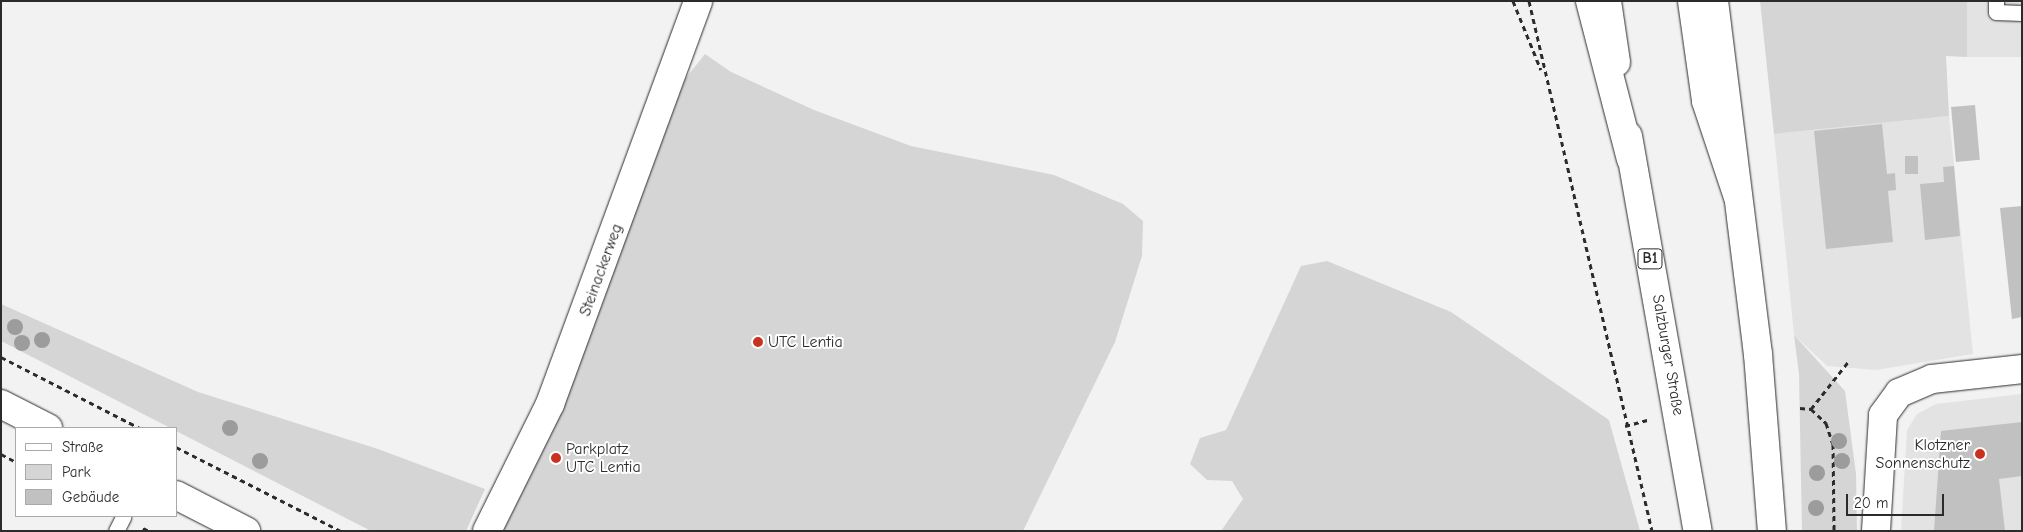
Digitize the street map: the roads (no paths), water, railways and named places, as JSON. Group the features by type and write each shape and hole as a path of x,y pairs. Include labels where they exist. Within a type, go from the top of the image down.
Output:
{"main road":[{"name":"Steinackerweg","path":"487,531 550,404 698,1"},
{"path":"1590,1 1631,159"},
{"name":"Salzburger Straße","path":"1607,1 1631,159 1698,531"},
{"path":"1692,1 1706,101 1738,196"},
{"path":"1714,1 1758,354 1772,531"},
{"path":"1876,531 1882,431 1890,404 1899,393 1932,378 2022,369"},
{"path":"1,404 46,427"},
{"path":"178,495 246,531"}],"lane":[{"path":"1996,1 1996,12 2022,13"},
{"path":"116,531 123,517"}],"place":[{"name":"UTC Lentia","path":"758,342"},
{"name":"Klotzner Sonnenschutz","path":"1980,454"},
{"name":"Parkplatz UTC Lentia","path":"556,458"}]}
